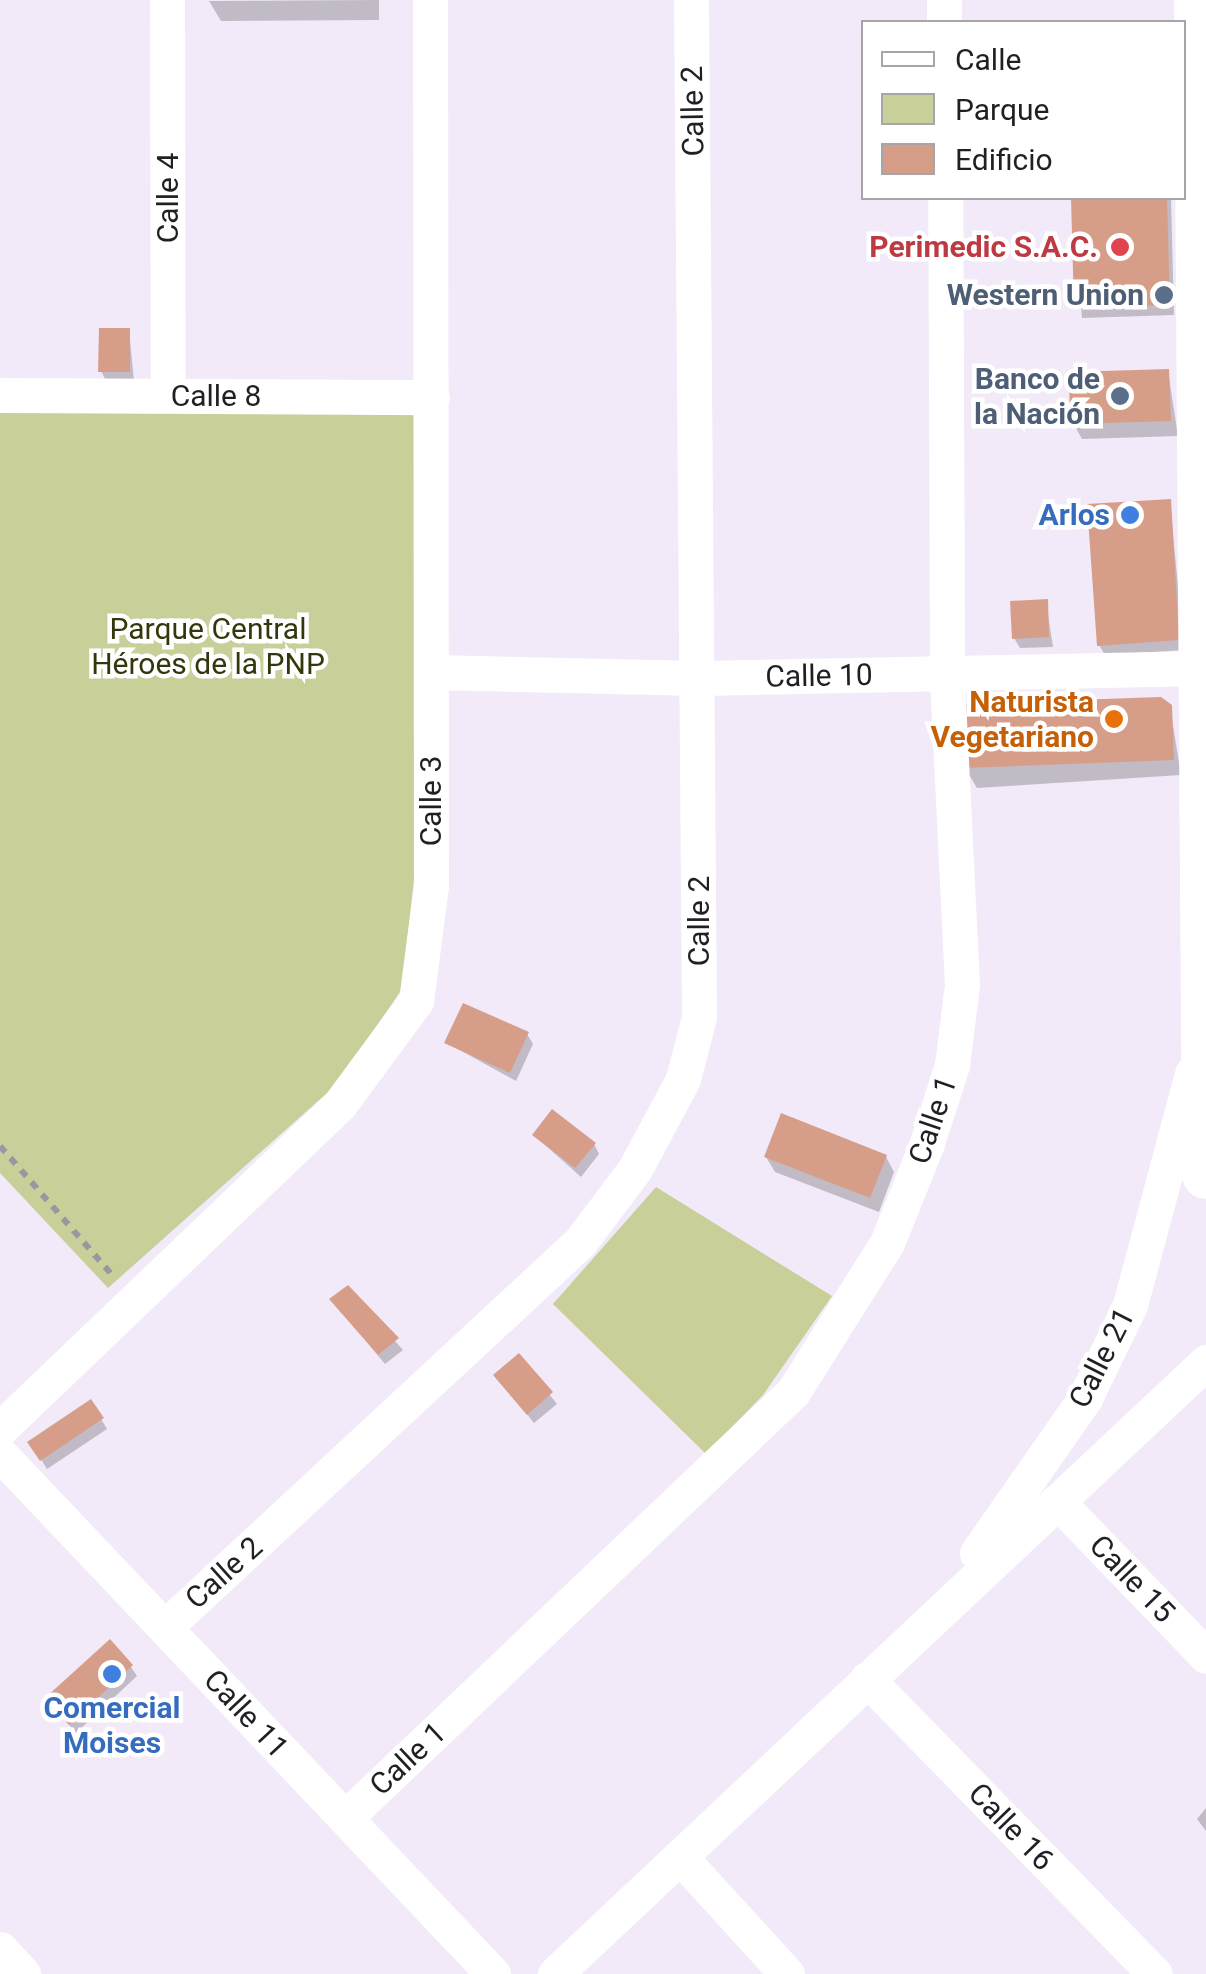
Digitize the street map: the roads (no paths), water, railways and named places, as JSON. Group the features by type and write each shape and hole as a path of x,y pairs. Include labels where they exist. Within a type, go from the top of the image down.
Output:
{"main road":[{"path":"1198,0 1206,668 1200,1038 1206,1175"}],"street":[{"name":"Calle 4","path":"168,0 168,396"},
{"name":"Calle 3","path":"0,1429 340,1104 416,1001 431,886 430,0"},
{"name":"Calle 2","path":"164,1627 514,1309 636,1169 683,1079 699,1017 700,678 691,0"},
{"name":"Calle 1","path":"345,1818 793,1392 887,1242 952,1064 962,985 947,673 945,200"},
{"name":"Calle 8","path":"0,395 432,397"},
{"name":"Calle 10","path":"432,672 700,678 1206,668"},
{"name":"Calle 21","path":"913,1636 1085,1398 1130,1305 1200,1038"},
{"name":"Calle 21","path":"555,1974 682,1859 1206,1362"},
{"name":"Calle 11","path":"0,1454 493,1974"},
{"name":"Calle 15","path":"1057,1501 1206,1656"},
{"name":"Calle 16","path":"867,1680 1155,1974"},
{"path":"682,1859 787,1974"},
{"path":"0,1949 23,1974"}],"place":[{"name":"Perimedic S.A.C.","path":"1120,247"},
{"name":"Western Union","path":"1164,295"},
{"name":"Banco de la Nación","path":"1120,396"},
{"name":"Arlos","path":"1130,515"},
{"name":"Naturista Vegetariano","path":"1114,719"},
{"name":"Comercial Moises","path":"112,1674"}],"park label":[{"name":"Parque Central Héroes de la PNP","path":"208,646"}]}
